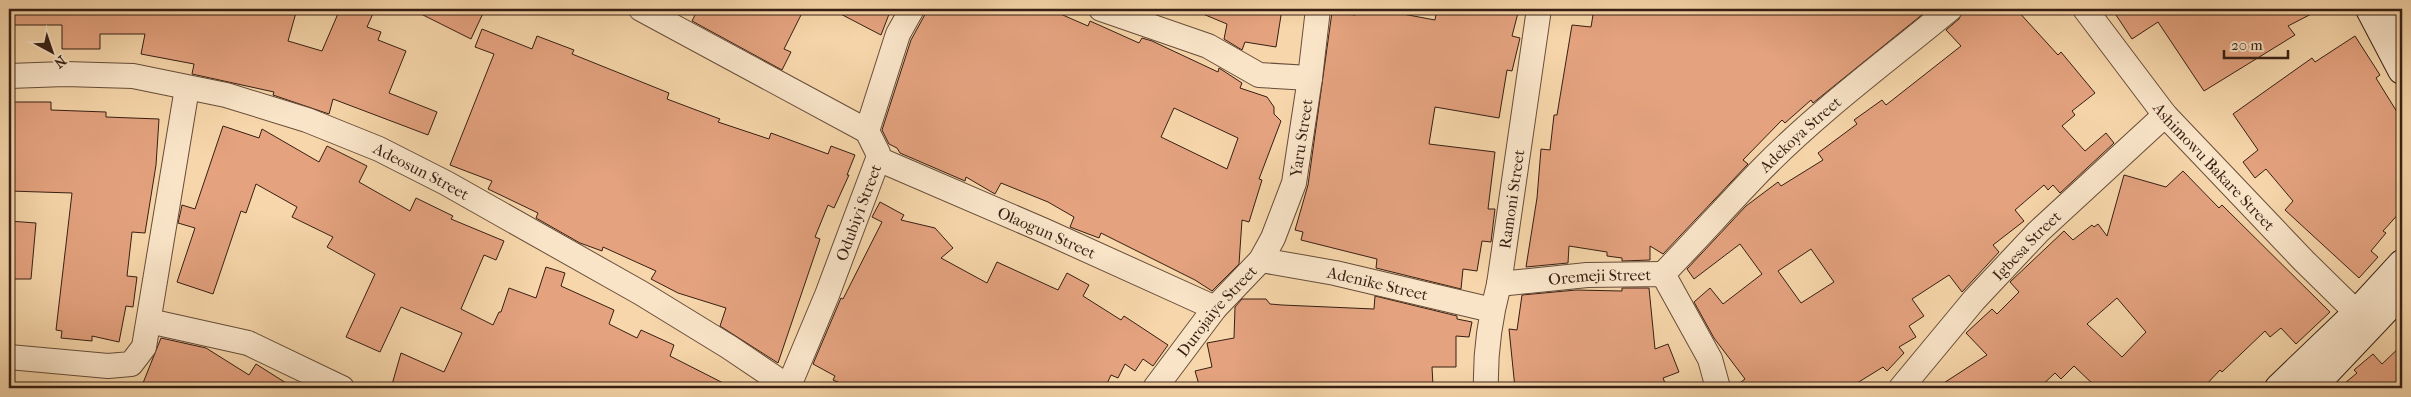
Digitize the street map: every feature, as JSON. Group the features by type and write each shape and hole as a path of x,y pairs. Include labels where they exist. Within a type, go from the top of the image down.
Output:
{"main road":[{"path":"2370,9 2402,70"},
{"path":"2395,9 2402,23"},
{"path":"2279,388 2357,313 2402,264"},
{"path":"2312,388 2402,292"}],"street":[{"path":"656,12 867,131 898,34 912,9"},
{"path":"1101,9 1208,46 1259,75 1310,78"},
{"name":"Yaru Street","path":"1261,260 1273,238 1294,183 1310,78 1318,9"},
{"name":"Ramoni Street","path":"1486,388 1485,365 1492,310 1500,284 1539,9"},
{"name":"Adekoya Street","path":"1663,274 1763,168 1807,127 1848,90 1950,9"},
{"name":"Ashimowu Bakare Street","path":"2085,9 2165,115 2304,262 2357,313"},
{"name":"Adeosun Street","path":"9,76 65,74 133,76 226,95 307,120 380,149 446,182 641,293 729,347 789,388"},
{"path":"9,357 108,366 131,364 144,347 187,88"},
{"name":"Igbesa Street","path":"1901,388 1974,300 2038,232 2165,115"},
{"name":"Odubiyi Street","path":"789,388 878,159 878,153 867,131"},
{"name":"Olaogun Street","path":"878,159 1215,308"},
{"name":"Durojaiye Street","path":"1155,388 1215,308 1261,260"},
{"name":"Adenike Street","path":"1261,260 1336,273 1492,310"},
{"name":"Oremeji Street","path":"1500,284 1587,276 1663,274 1710,359 1718,388"},
{"path":"149,321 248,343 342,388"}],"building":[{"path":"9,9 297,9 288,41 322,51 340,9 375,9 367,27 381,32 378,40 406,51 389,93 437,112 428,135 333,99 329,114 273,95 274,92 192,74 194,64 141,54 145,34 100,34 100,49 62,49 62,25 9,25"},
{"path":"411,9 485,9 471,39"},
{"path":"698,9 804,9 784,49 791,52 782,70 692,21"},
{"path":"831,9 891,9 881,35"},
{"path":"928,9 1049,9 1088,26 1090,21 1139,43 1142,38 1152,41 1218,72 1219,68 1242,83 1240,88 1267,97 1274,107 1274,114 1281,121 1259,179 1262,180 1249,222 1242,220 1239,264 1212,291 1195,280 1101,233 1099,238 1070,227 1074,217 1048,202 1001,183 995,194 966,177 965,181 900,153 897,148 889,144 882,130 911,40","holes":["1174,108 1238,138 1227,169 1161,137"]},
{"path":"1191,9 1282,9 1276,47 1245,42 1242,50 1224,39 1227,24"},
{"path":"1356,9 1376,9 1435,20 1437,9 1519,9 1512,36 1520,38 1512,71 1507,70 1499,118 1435,107 1429,144 1495,152 1488,209 1495,209 1491,242 1482,241 1477,271 1463,269 1461,289 1376,268 1377,259 1301,240 1303,232 1295,230 1308,185 1332,12 1355,15"},
{"path":"1594,9 1639,9 1668,14 1669,9 1929,9 1813,103 1811,100 1785,123 1782,120 1743,160 1748,164 1663,254 1650,246 1650,260 1622,261 1622,258 1607,256 1607,252 1569,246 1568,263 1526,267 1537,198 1541,149 1550,150 1554,115 1557,115 1572,25 1591,27"},
{"path":"1963,9 2016,9 2058,55 2061,52 2095,93 2072,111 2075,115 2062,126 2085,151 2106,133 2114,143 2060,193 2053,185 2048,190 2044,185 2015,210 2024,221 1993,245 1999,252 1962,292 1949,275 1912,299 1924,316 1909,326 1916,337 1899,347 1904,353 1887,371 1883,367 1849,388 1733,388 1745,379 1714,338 1694,302 1710,288 1723,304 1762,274 1740,244 1694,279 1687,269 1746,206 1778,182 1781,186 1823,160 1818,153 1857,124 1854,120 1882,100 1886,105 1961,46 1946,30 1959,19","holes":["1811,249 1834,282 1801,303 1778,271"]},
{"path":"2112,9 2321,9 2288,26 2295,35 2204,91 2158,22 2132,39"},
{"path":"482,29 532,49 537,36 574,50 572,54 669,93 667,99 720,119 718,122 769,139 771,133 828,154 831,146 855,155 847,175 849,175 834,208 828,205 815,237 820,239 778,363 720,326 726,308 678,293 651,279 656,271 603,247 602,251 580,243 536,218 538,213 488,189 492,181 450,165 494,54 475,47"},
{"path":"2355,36 2380,75 2376,78 2402,120 2402,210 2383,231 2386,233 2371,251 2378,257 2359,278 2285,210 2293,201 2266,169 2255,178 2243,162 2258,150 2233,114 2312,58 2315,62"},
{"path":"9,102 51,102 51,110 106,112 106,117 159,119 156,165 145,233 132,232 127,276 137,277 133,307 126,306 119,342 92,336 92,341 61,338 62,331 56,330 72,193 9,191"},
{"path":"223,126 259,138 262,129 319,162 327,146 367,166 359,182 410,211 416,198 453,216 451,219 504,241 496,260 484,255 461,309 493,325 499,312 501,312 509,288 536,298 546,267 565,273 561,286 614,310 609,324 637,338 641,330 674,345 670,356 733,388 391,388 401,353 444,372 462,333 401,307 380,352 346,337 375,274 327,247 333,237 292,217 297,207 256,184 246,213 241,211 213,294 177,282 195,228 178,223 182,205 195,209"},
{"path":"2183,171 2219,208 2222,205 2330,312 2296,344 2281,328 2270,337 2265,331 2222,372 2220,370 2203,388 2097,388 2074,366 2061,379 2055,373 2039,388 1936,388 1987,355 1966,333 1992,309 1997,314 2019,292 2010,282 2064,231 2073,240 2092,225 2094,227 2098,224 2107,236 2124,175 2166,187","holes":["2117,298 2146,332 2122,357 2087,324"]},
{"path":"880,202 904,215 901,220 935,228 953,248 941,258 987,283 997,262 1058,290 1067,273 1089,285 1083,296 1121,320 1124,316 1168,345 1153,366 1143,359 1135,371 1125,364 1118,378 1111,375 1105,388 852,388 833,380 835,376 813,364 841,298 843,299 882,222 872,217"},
{"path":"9,221 36,223 31,279 9,279"},
{"path":"1622,288 1649,288 1655,349 1668,344 1679,372 1663,378 1667,388 1515,388 1509,329 1517,330 1522,295 1576,290 1622,291"},
{"path":"1375,296 1457,316 1457,319 1472,322 1469,337 1456,336 1456,367 1432,367 1433,385 1389,388 1200,388 1195,371 1212,367 1207,343 1234,338 1235,307 1242,299 1266,299 1270,304 1282,305 1374,309"},
{"path":"161,338 206,348 249,375 256,364 294,388 141,388"},
{"path":"2402,345 2402,388 2339,388 2357,373 2354,370 2373,354 2382,364"}]}
